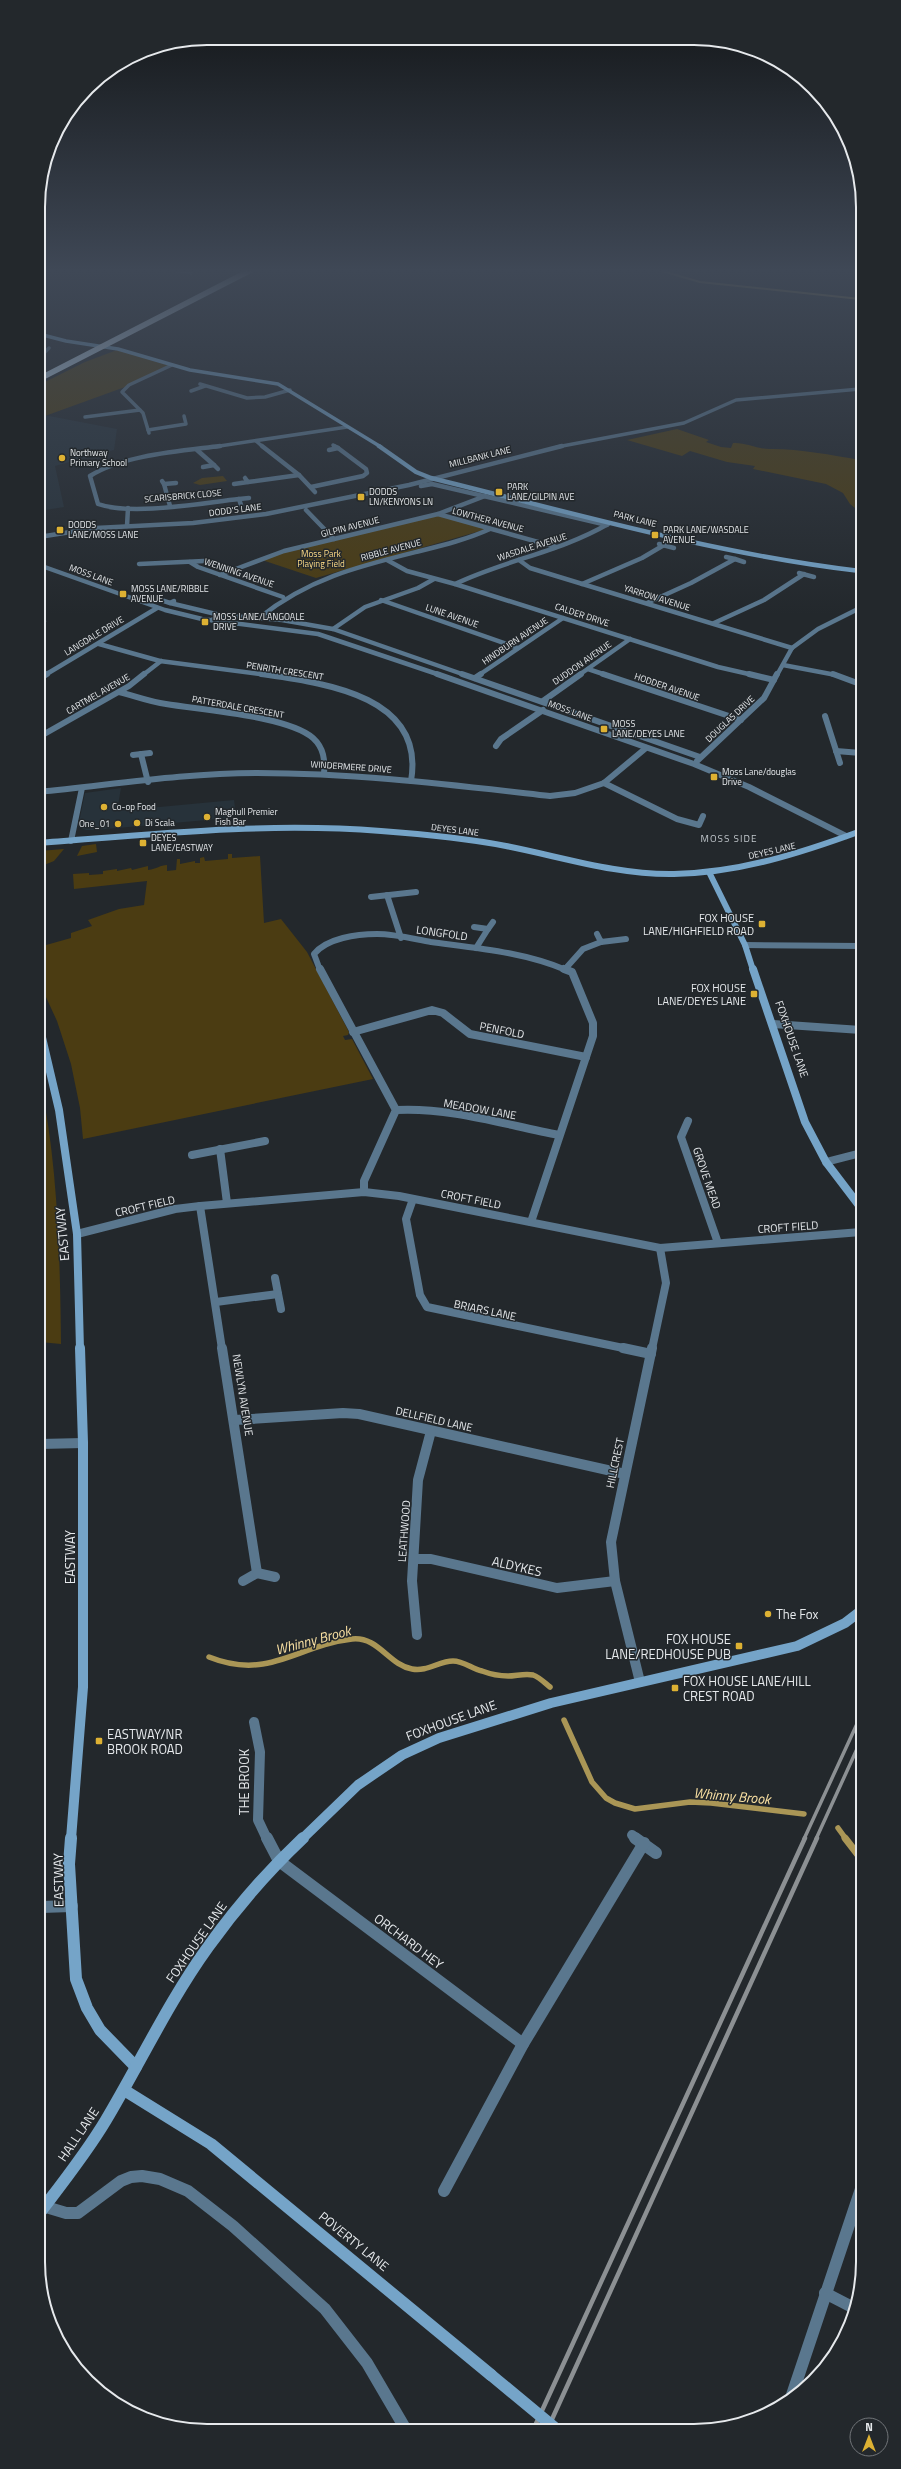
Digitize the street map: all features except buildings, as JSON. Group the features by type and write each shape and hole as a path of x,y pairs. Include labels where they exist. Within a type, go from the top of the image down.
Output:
{"street":[{"path":"134,384 123,390 123,394 140,410 149,431 182,425 187,422 185,417 194,418"},
{"path":"201,384 247,398 265,397 290,390"},
{"name":"PARK LANE","path":"275,384 290,390 394,455 416,472 431,478 765,558 856,570"},
{"path":"190,392 205,386"},
{"name":"MILLBANK LANE","path":"431,478 550,448 684,423 736,400 856,389"},
{"path":"85,417 91,414 140,410"},
{"path":"197,450 347,427"},
{"path":"256,440 299,475 315,492"},
{"path":"311,487 363,476 367,473 366,469 333,445"},
{"path":"328,450 338,448"},
{"path":"197,450 218,469"},
{"name":"SCARISBRICK CLOSE","path":"197,450 109,465 90,473 100,506 128,508 170,506 249,498"},
{"path":"203,467 214,465"},
{"path":"234,484 247,480 299,475"},
{"name":"DODD'S LANE","path":"283,515 371,495 431,478"},
{"path":"170,506 163,482 176,483"},
{"name":"PARK LANE","path":"432,484 606,525"},
{"name":"DODD'S LANE","path":"45,536 76,530 244,518 432,484"},
{"name":"GILPIN AVENUE","path":"220,575 272,555 438,514 485,496"},
{"path":"239,499 241,505"},
{"path":"127,526 128,508"},
{"path":"306,510 334,539"},
{"name":"LOWTHER AVENUE","path":"438,514 557,548"},
{"name":"WASDALE AVENUE","path":"455,584 474,574 557,548 612,522"},
{"name":"RIBBLE AVENUE","path":"259,618 283,597 333,574 387,560 490,529"},
{"path":"658,543 674,548"},
{"path":"582,584 642,558 664,545"},
{"path":"726,557 744,562"},
{"path":"647,603 691,583 735,559"},
{"name":"CALDER DRIVE","path":"387,560 407,571 455,584 718,667 774,680"},
{"name":"YARROW AVENUE","path":"519,560 530,568 792,648"},
{"name":"WENNING AVENUE","path":"139,564 204,561"},
{"name":"WENNING AVENUE","path":"190,562 220,575 283,597"},
{"name":"MOSS LANE","path":"45,567 158,608 212,620 320,634 393,658 694,764 749,787 846,836"},
{"path":"796,572 814,577"},
{"path":"714,623 775,594 804,574"},
{"path":"333,629 365,607 418,588 434,579"},
{"path":"161,600 220,615 259,618 333,629 403,652 700,757"},
{"path":"170,603 177,600"},
{"name":"LUNE AVENUE","path":"381,600 518,648"},
{"name":"LANGDALE DRIVE","path":"45,676 158,608"},
{"name":"DOUGLAS DRIVE","path":"694,764 764,698 792,648 818,629 856,610"},
{"path":"212,620 220,615"},
{"name":"HINDBURN AVENUE","path":"475,678 563,618"},
{"name":"DUDDON AVENUE","path":"543,701 630,639"},
{"name":"PENRITH CRESCENT","path":"99,644 161,661 319,684 368,701 397,720 411,741 414,763 411,781"},
{"path":"393,658 403,652"},
{"name":"CARTMEL AVENUE","path":"45,734 119,692 141,678 161,661"},
{"path":"783,665 826,672 855,680"},
{"name":"HODDER AVENUE","path":"588,669 741,720"},
{"name":"PATTERDALE CRESCENT","path":"119,692 164,704 278,722 295,727 320,743 325,754 324,774"},
{"path":"496,746 501,739 543,710"},
{"path":"825,716 840,763"},
{"name":"WINDERMERE DRIVE","path":"45,791 221,774 324,774 411,781 543,797 575,793 604,782 646,748"},
{"path":"836,751 856,753"},
{"path":"133,755 150,753"},
{"path":"141,754 148,782"},
{"path":"604,782 677,819 699,825 703,816"},
{"path":"71,841 82,788"},
{"name":"DEYES LANE","path":"45,843 236,827 336,828 468,840 602,867 641,872 709,872 780,859 856,833"},
{"name":"FOXHOUSE LANE","path":"709,872 745,946 805,1122 826,1162 856,1201"},
{"path":"371,897 416,892"},
{"path":"387,895 401,938"},
{"path":"476,948 493,922"},
{"path":"474,926 488,930"},
{"name":"LONGFOLD","path":"396,1110 314,958 316,950 326,944 362,934 476,948 548,962 566,968"},
{"path":"597,934 600,942"},
{"path":"531,1222 559,1134 594,1036 593,1023 574,974 566,968 580,949 586,945 626,939"},
{"path":"745,946 856,946"},
{"name":"PENFOLD","path":"353,1032 432,1010 441,1011 449,1016 459,1028 478,1037 586,1057"},
{"path":"772,1024 856,1030"},
{"name":"EASTWAY","path":"45,1050 59,1110 77,1234 83,1442 84,1687 69,1864 76,1979 87,2008 100,2030 136,2067"},
{"name":"MEADOW LANE","path":"396,1110 416,1109 447,1113 559,1134"},
{"path":"364,1192 364,1181 394,1118 396,1110"},
{"name":"GROVE MEAD","path":"688,1121 681,1136 718,1243"},
{"path":"192,1155 265,1141"},
{"path":"220,1150 227,1203"},
{"path":"826,1162 856,1154"},
{"name":"CROFT FIELD","path":"77,1234 175,1209 227,1203 364,1192 413,1199 660,1248 856,1232"},
{"name":"BRIARS LANE","path":"413,1199 406,1218 420,1295 422,1302 427,1307 651,1354"},
{"name":"NEWLYN AVENUE","path":"200,1206 235,1420 257,1573"},
{"name":"HILLCREST","path":"640,1682 615,1581 611,1542 666,1283 660,1248"},
{"path":"275,1278 281,1309"},
{"path":"216,1302 278,1294"},
{"name":"DELLFIELD LANE","path":"235,1420 343,1413 625,1474"},
{"name":"LEATHWOOD","path":"417,1634 412,1581 418,1480 431,1431"},
{"path":"45,1444 83,1442"},
{"name":"ALDYKES","path":"414,1559 431,1559 557,1588 615,1581"},
{"path":"243,1581 257,1573 274,1577"},
{"name":"FOXHOUSE LANE","path":"124,2090 136,2067 207,1948 240,1905 279,1861 344,1797 402,1754 439,1738 486,1722 551,1703 752,1658 797,1646 845,1623 856,1615"},
{"name":"THE BROOK","path":"254,1722 260,1752 258,1820 279,1861"},
{"path":"632,1835 656,1852"},
{"path":"444,2191 523,2044 644,1843"},
{"name":"ORCHARD HEY","path":"279,1861 523,2044"},
{"path":"45,1907 72,1906"},
{"name":"HALL LANE","path":"45,2206 78,2163 124,2090"},
{"name":"POVERTY LANE","path":"124,2090 211,2144 550,2424"},
{"path":"45,2209 69,2214 82,2212 108,2189 126,2180 141,2176 158,2179 187,2190 231,2224 298,2283 339,2324 372,2368 403,2424"},
{"path":"794,2389 856,2201"},
{"path":"825,2293 849,2306"}],"shaded area":[{"name":"Northway Primary School","path":"45,415 117,429 114,450 55,466 64,507 45,510"},
{"path":"121,788 117,811 234,800 236,815 229,818 95,830 86,830 78,827 85,793"}],"green space":[{"path":"45,384 131,384 45,416"},
{"path":"677,429 709,440 706,442 721,447 731,448 733,443 738,443 767,449 805,451 856,459 856,509 850,504 843,493 826,484 753,469 755,466 727,462 690,451 682,456 627,440"},
{"path":"223,476 227,481 200,485 193,483 202,478"},
{"name":"Moss Park Playing Field","path":"436,515 487,529 316,578 262,560 285,552"},
{"path":"96,844 97,852 77,856 82,846"},
{"path":"64,849 54,861 45,865 45,851"},
{"path":"228,854 232,854 232,858 260,856 264,923 281,919 307,952 349,1032 348,1035 343,1036 345,1040 352,1039 373,1079 83,1139 80,1108 71,1064 57,1021 45,995 45,945 71,938 71,933 92,926 88,920 119,909 144,905 147,881 74,889 73,874 103,874 103,871 117,869 117,871 131,868 132,870 148,866 148,870 167,865 167,871 176,870 177,859 180,859 180,864 195,861 195,863 200,863 200,858 204,857 205,861 228,859"},
{"path":"45,1107 51,1144 57,1211 61,1344 45,1342"}],"waterway":[{"name":"Whinny Brook","path":"209,1657 230,1663 249,1665 266,1663 333,1642 361,1639 376,1646 397,1662 412,1669 423,1669 448,1661 457,1661 495,1675 508,1676 530,1674 540,1679 550,1687"},
{"name":"Whinny Brook","path":"564,1720 592,1782 606,1798 615,1803 635,1809 690,1802 711,1803 804,1814"},
{"name":"Whinny Brook","path":"838,1828 846,1839"},
{"name":"Whinny Brook","path":"845,1838 856,1852"}],"railway":[{"path":"804,1839 856,1726"},
{"path":"816,1839 856,1751"},
{"path":"536,2424 805,1838"},
{"path":"550,2424 817,1838"}],"place":[{"name":"Northway Primary School","path":"62,458"},
{"name":"PARK LANE/GILPIN AVE","path":"499,492"},
{"name":"DODDS LN/KENYONS LN","path":"361,497"},
{"name":"DODDS LANE/MOSS LANE","path":"60,530"},
{"name":"PARK LANE/WASDALE AVENUE","path":"655,535"},
{"name":"MOSS LANE/RIBBLE AVENUE","path":"123,594"},
{"name":"MOSS LANE/LANGOALE DRIVE","path":"205,622"},
{"name":"MOSS LANE/DEYES LANE","path":"604,729"},
{"name":"Moss Lane/douglas Drive","path":"714,777"},
{"name":"Co-op Food","path":"104,807"},
{"name":"Maghull Premier Fish Bar","path":"207,817"},
{"name":"Di Scala","path":"137,823"},
{"name":"One_01","path":"118,824"},
{"name":"DEYES LANE/EASTWAY","path":"143,843"},
{"name":"FOX HOUSE LANE/HIGHFIELD ROAD","path":"762,924"},
{"name":"FOX HOUSE LANE/DEYES LANE","path":"754,994"},
{"name":"The Fox","path":"768,1614"},
{"name":"FOX HOUSE LANE/REDHOUSE PUB","path":"739,1646"},
{"name":"FOX HOUSE LANE/HILL CREST ROAD","path":"675,1688"},
{"name":"EASTWAY/NR BROOK ROAD","path":"99,1741"}],"district":[{"name":"MOSS SIDE","path":"729,838"}]}
